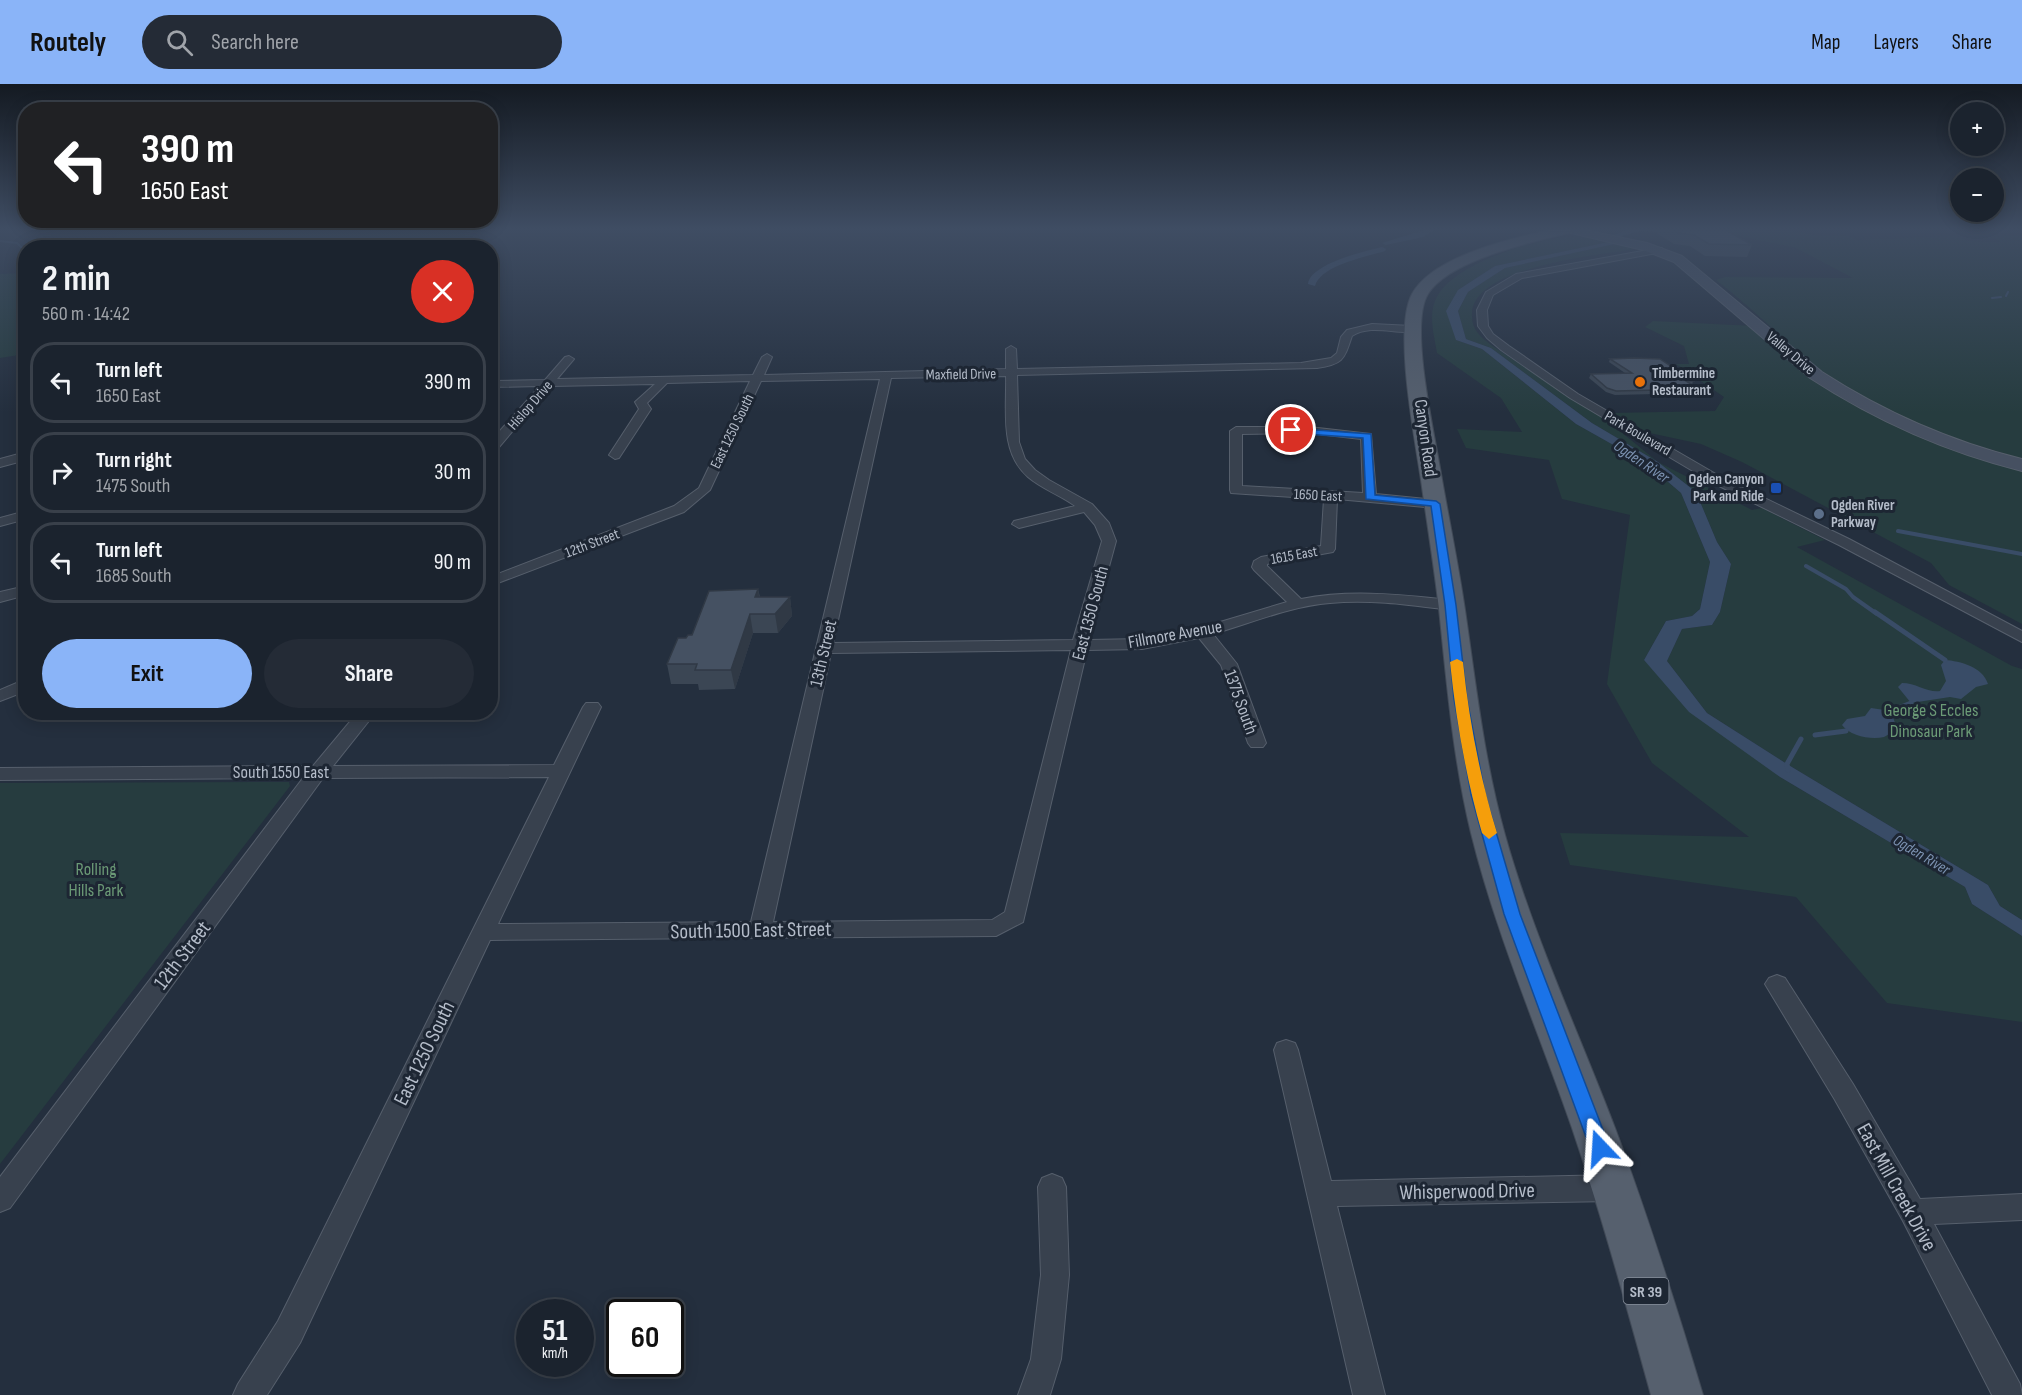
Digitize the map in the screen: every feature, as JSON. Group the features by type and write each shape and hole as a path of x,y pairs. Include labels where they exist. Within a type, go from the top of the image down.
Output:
{"main road":[{"name":"Canyon Road","path":"1421,291 1416,298 1412,329 1451,605 1461,699 1481,805 1512,914 1614,1188 1677,1395"}],"street":[{"name":"Park Boulevard","path":"1494,291 1489,294 1482,310 1483,326 1490,336 1566,390 1717,480 1853,547 2022,637"},
{"name":"Valley Drive","path":"1717,291 1816,375 1836,389 1907,427 1956,446 2022,465"},
{"name":"Maxfield Drive","path":"498,384 1311,365 1337,358 1342,353 1346,338 1351,331 1373,328 1412,329"},
{"name":"East 1350 South","path":"1011,349 1013,442 1016,456 1027,471 1087,507 1105,525 1109,541 1080,644 1015,916"},
{"name":"East 1250 South","path":"692,501 704,490 767,357"},
{"name":"Hislop Drive","path":"498,441 568,359"},
{"name":"13th Street","path":"760,930 886,376"},
{"path":"615,455 645,409 641,402 652,394 663,381"},
{"name":"1650 East","path":"1370,497 1367,436 1309,430 1236,432 1236,490 1370,497 1436,504"},
{"path":"0,463 18,458"},
{"name":"1615 East","path":"1298,604 1259,567 1261,561 1328,549 1331,496"},
{"name":"12th Street","path":"498,579 679,509 692,501"},
{"path":"1019,524 1087,507"},
{"path":"0,522 18,517"},
{"path":"0,597 18,592"},
{"name":"Fillmore Avenue","path":"824,648 1142,644 1203,632 1298,604 1347,597 1451,605"},
{"name":"1375 South","path":"1203,632 1229,664 1257,743"},
{"path":"0,696 18,688"},
{"name":"East 1250 South","path":"249,1395 289,1332 592,708"},
{"name":"12th Street","path":"0,1199 318,772 361,720"},
{"name":"South 1550 East","path":"0,774 561,771"},
{"name":"South 1500 East Street","path":"483,932 996,928 1015,916"},
{"name":"East Mill Creek Drive","path":"1777,984 1844,1092 1913,1212 2009,1395"},
{"path":"1286,1050 1369,1395"},
{"path":"1034,1395 1046,1359 1055,1275 1052,1187"},
{"name":"Whisperwood Drive","path":"1320,1194 1614,1188"},
{"path":"1913,1212 2022,1207"}],"green space":[{"path":"0,291 18,291 18,355 0,358"},
{"path":"1441,291 1458,291 1456,340 1482,349 1576,424 1647,464 1681,493 1710,562 1700,609 1692,616 1666,621 1644,660 1780,777 1965,887 1972,904 2022,936 2022,1022 1887,1003 1796,897 1570,865 1560,833 1749,837 1652,763 1607,684 1630,515 1562,499 1549,460 1466,448 1457,429 1522,432 1501,398 1437,353 1432,316"},
{"path":"1485,291 1477,299 1472,316 1473,325 1483,339 1605,419 1658,462 1592,423 1491,348 1466,339 1458,311 1468,292"},
{"path":"1730,291 2022,291 2022,459 1919,425 1870,402 1810,362"},
{"path":"1653,321 1754,326 1825,388 1857,405 2022,470 2022,624 1949,585 1931,563 1742,462 1701,444 1645,432 1609,413 1715,411 1724,397 1676,364 1689,364 1684,346 1645,327"},
{"name":"George S Eccles Dinosaur Park","path":"1658,462 1752,510 1762,508 1825,540 1797,547 2012,666 2022,669 2022,920 2000,906 1988,885 1707,713 1667,661 1682,629 1712,625 1720,612 1731,564 1717,542 1696,492"},
{"name":"Rolling Hills Park","path":"289,782 290,786 0,1164 0,783"}],"water":[{"name":"Ogden River","path":"1457,291 1469,291 1458,311 1466,339 1491,348 1592,423 1658,462 1696,492 1717,542 1731,564 1720,612 1712,625 1682,629 1667,661 1707,713 1988,885 2000,906 2022,920 2022,936 1972,904 1965,887 1780,777 1689,712 1644,660 1666,621 1692,616 1700,609 1710,562 1681,493 1647,464 1576,424 1482,349 1456,340 1446,311"},
{"path":"1945,660 1976,669 1988,684 1976,687 1961,699 1950,697 1911,703 1898,687 1902,683 1907,683 1931,691 1940,691 1946,681 1941,665"},
{"path":"1871,708 1891,711 1897,729 1884,737 1873,738 1850,732 1842,725 1847,719 1865,716"}],"building":[{"name":"Timbermine Restaurant","path":"1610,359 1660,359 1693,381 1686,381 1699,389 1616,391 1607,388 1591,374 1632,373"},
{"path":"758,589 755,597 790,597 775,614 750,614 731,670 695,670 697,664 667,664 678,638 692,635 709,591"}],"waterway":[{"path":"2006,296 2008,292"},
{"path":"1992,298 2001,297"},
{"path":"1898,531 2022,554"},
{"path":"1806,566 1846,589 1853,597 1877,614"},
{"path":"1875,612 1945,660"},
{"path":"1891,711 1911,703"},
{"path":"1815,735 1846,731"},
{"path":"1788,770 1787,764 1801,739"}],"slow traffic":[{"path":"1457,662 1461,699 1478,794 1489,833"}],"place":[{"name":"Timbermine Restaurant","path":"1640,382"},
{"name":"Ogden Canyon Park and Ride","path":"1776,488"},
{"name":"Ogden River Parkway","path":"1819,514"}],"route":[{"path":"1291,430 1367,436 1370,497 1436,504 1451,605 1461,699 1478,794 1512,914 1600,1148"}]}
